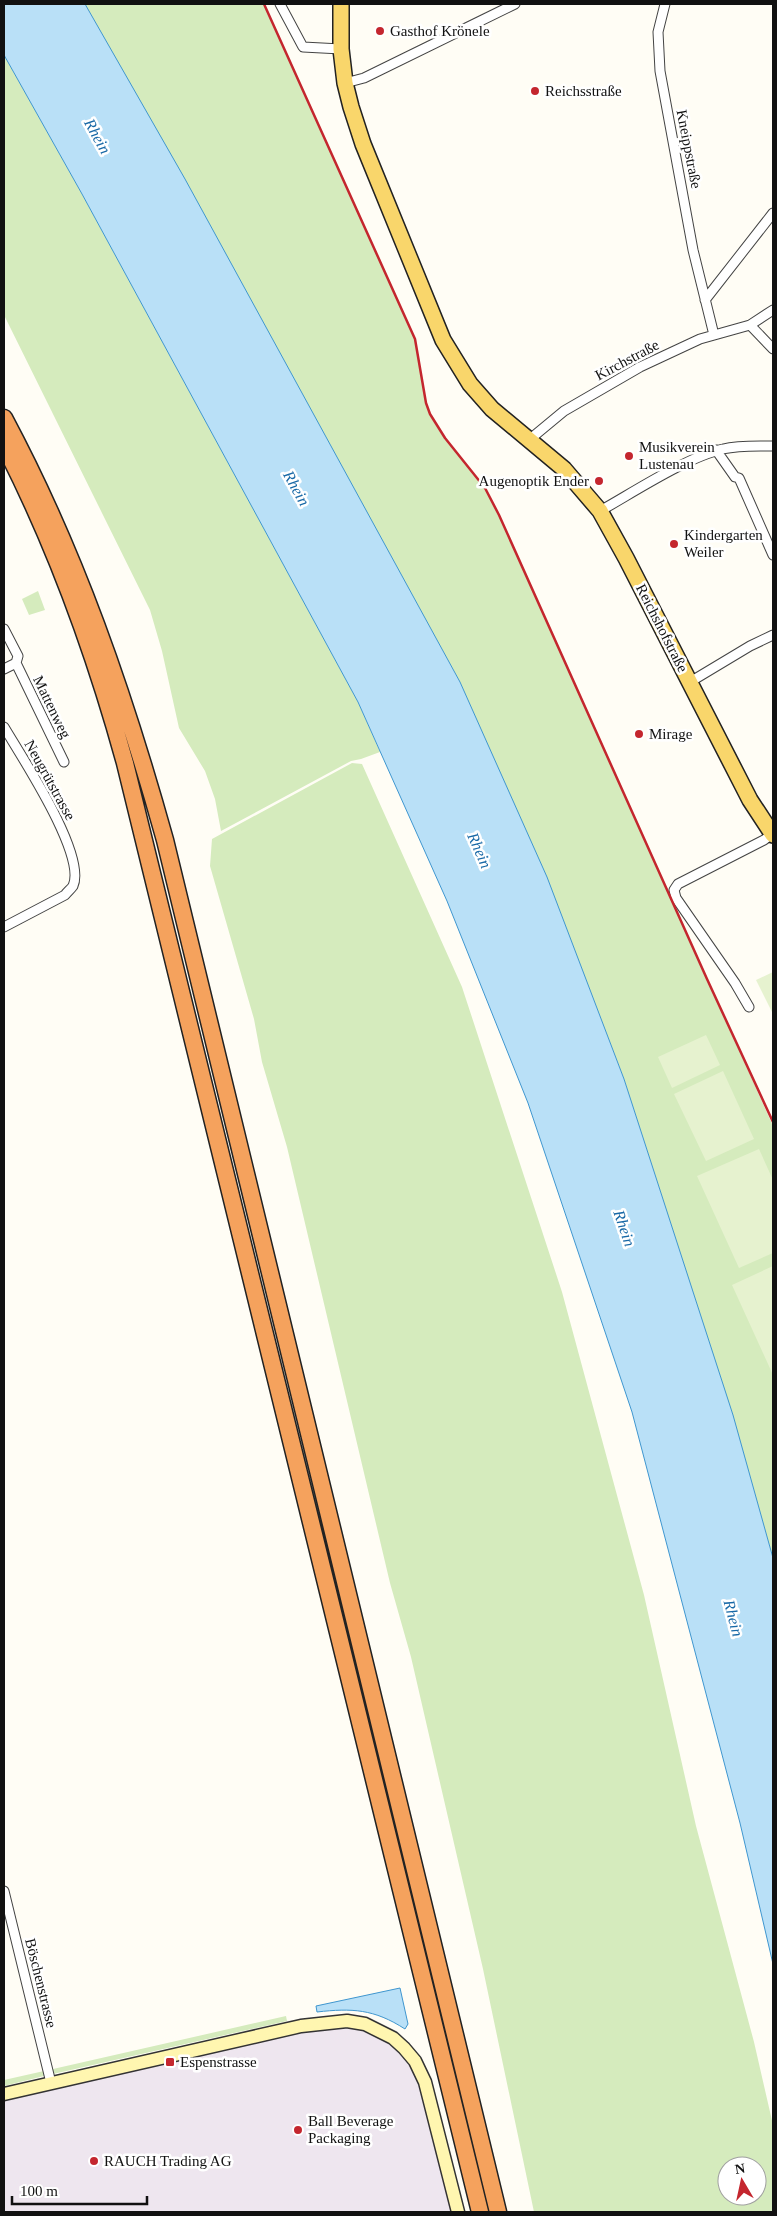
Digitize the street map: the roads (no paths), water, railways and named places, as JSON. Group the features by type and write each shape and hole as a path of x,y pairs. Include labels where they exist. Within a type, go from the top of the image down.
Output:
{"highway":[{"path":"4,418 36,483 83,588 118,682 163,831 498,2212"},
{"path":"4,445 29,497 70,595 104,689 125,763 480,2212"}],"main road":[{"path":"341,4 341,49 345,83 363,144 443,340 470,384 495,412 529,440"},
{"name":"Reichshofstraße","path":"529,440 564,468 600,511 750,800 771,829"}],"street":[{"path":"280,4 303,47 341,49"},
{"path":"345,83 364,78 516,4"},
{"name":"Kneippstraße","path":"665,4 658,32 658,59 693,250 714,335"},
{"path":"705,300 773,213"},
{"name":"Kirchstraße","path":"529,440 556,417 589,395 685,345 750,325 773,310"},
{"path":"750,325 773,350"},
{"path":"600,511 716,450 734,447 773,446"},
{"path":"716,450 735,477 740,478 773,555"},
{"name":"Mattenweg","path":"4,629 18,656 16,664 64,762"},
{"path":"690,682 773,634"},
{"path":"4,669 16,664"},
{"name":"Neugrütstrasse","path":"4,727 65,836 74,876 73,886 65,894 4,927"},
{"name":"Reichshofstraße","path":"749,1007 735,982 676,898 674,890 678,884 764,840 771,829"},
{"name":"Böschenstrasse","path":"4,1891 52,2083"},
{"path":"4,2094 301,2026 347,2021 365,2024 393,2038 414,2061 421,2075 431,2104 458,2212"}],"water":[{"name":"Rhein","path":"4,4 85,4 185,179 460,682 547,877 624,1079 733,1415 773,1558 773,1964 740,1823 632,1412 528,1103 447,901 358,702 82,194 4,55"},
{"path":"400,1988 408,2024 405,2029 394,2022 373,2014 352,2010 317,2012 316,2006"}],"railway":[{"path":"264,4 415,339 426,403 430,414 445,438 485,488 499,515 773,1122"}],"place":[{"name":"Gasthof Krönele","path":"380,31"},
{"name":"Reichsstraße","path":"535,91"},
{"name":"Musikverein Lustenau","path":"629,456"},
{"name":"Augenoptik Ender","path":"599,481"},
{"name":"Kindergarten Weiler","path":"674,544"},
{"name":"Mirage","path":"639,734"},
{"name":"Espenstrasse","path":"170,2062"},
{"name":"Ball Beverage Packaging","path":"298,2130"},
{"name":"RAUCH Trading AG","path":"94,2161"}]}
